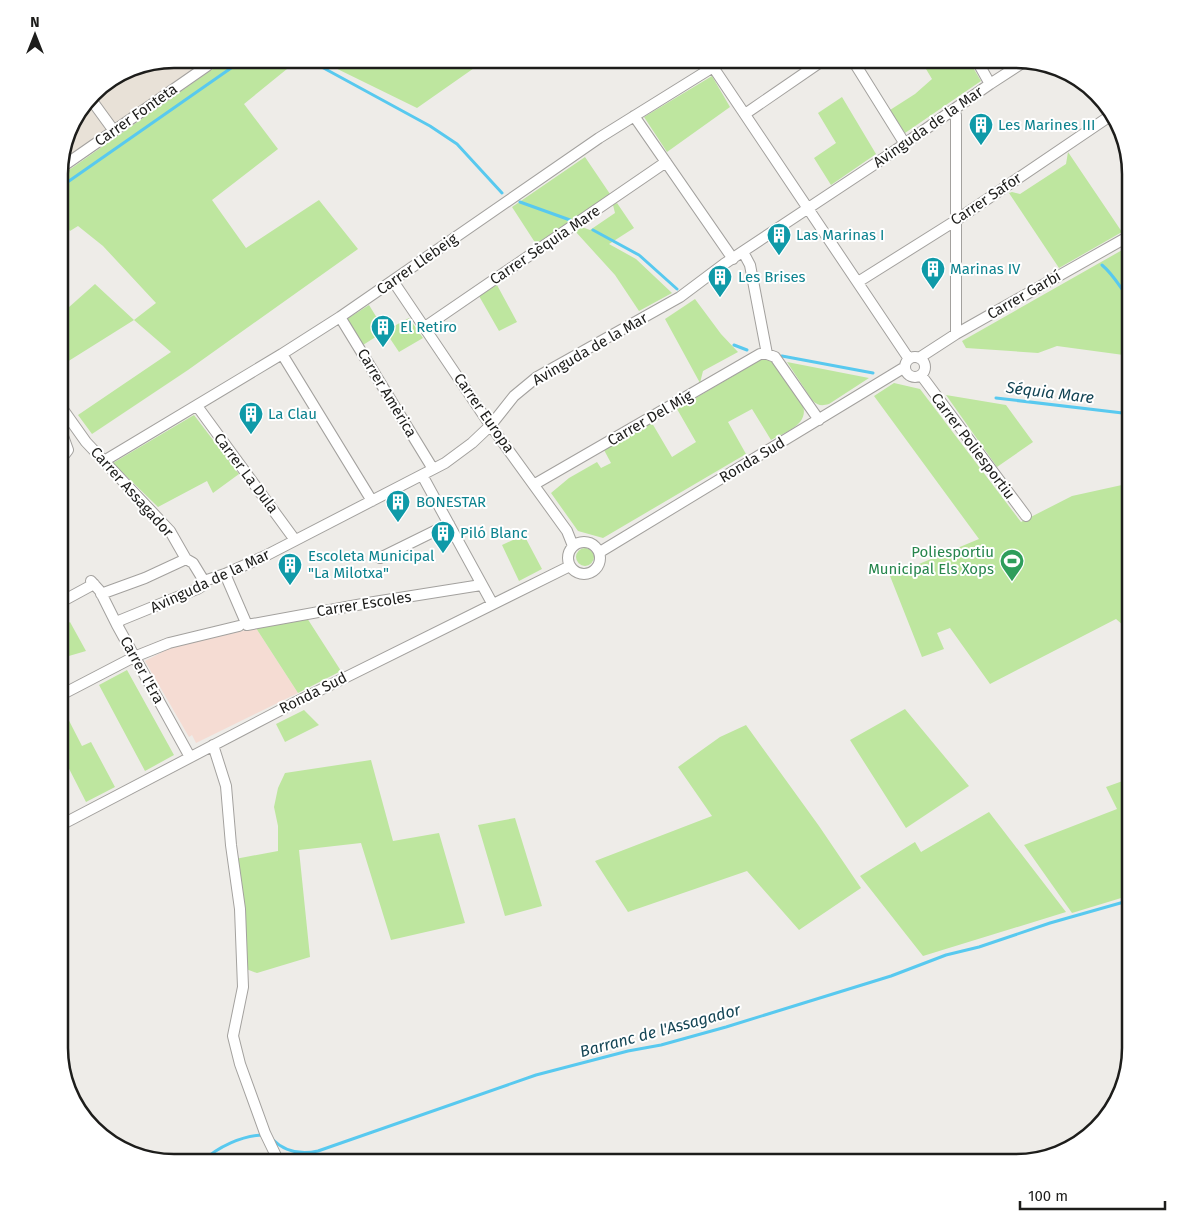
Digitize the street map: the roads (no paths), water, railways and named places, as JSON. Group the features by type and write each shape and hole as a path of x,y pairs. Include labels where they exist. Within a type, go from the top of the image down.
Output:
{"street":[{"name":"Carrer Fonteta","path":"68,163 204,68"},
{"name":"Carrer Llebeig","path":"104,461 340,317 558,166 712,68"},
{"path":"715,68 911,361 924,366 921,375 912,377 906,373 911,361"},
{"path":"745,114 812,68"},
{"path":"858,68 905,144"},
{"path":"981,68 990,84"},
{"name":"Avinguda de la Mar","path":"117,625 121,620 198,589 202,586 204,580 225,574 433,470 456,455 491,425 514,396 537,377 672,302 1015,68"},
{"path":"94,103 114,131"},
{"path":"953,110 956,115 956,334"},
{"path":"634,116 733,259"},
{"name":"Carrer Safor","path":"858,282 955,220 1107,118"},
{"name":"Carrer Sèquia Mare","path":"425,327 666,162"},
{"name":"Carrer Garbí","path":"911,361 1122,240"},
{"path":"744,252 750,265 767,354 778,360 819,420"},
{"name":"Carrer Europa","path":"393,281 491,425 567,531 573,546"},
{"name":"Carrer Amèrica","path":"340,317 433,470"},
{"path":"282,354 372,501"},
{"name":"Carrer Del Mig","path":"534,484 756,356 767,354"},
{"name":"Ronda Sud","path":"600,552 819,420 911,361"},
{"name":"Carrer Poliesportiu","path":"921,375 1026,516"},
{"name":"Carrer La Dula","path":"197,406 295,540"},
{"name":"Carrer Assagador","path":"68,417 86,442 170,531 186,559 193,563 204,580"},
{"path":"422,475 492,604"},
{"path":"380,558 448,524"},
{"path":"588,542 593,544 600,552 600,563 589,574 578,573 570,566 568,558 573,546 588,542"},
{"path":"102,594 145,578 186,559"},
{"name":"Ronda Sud","path":"68,821 190,756 570,566"},
{"path":"225,574 243,626"},
{"name":"Carrer l'Era","path":"68,597 92,582 102,594 134,657 190,756"},
{"name":"Carrer Escoles","path":"68,691 134,657 186,638 368,603 481,585"},
{"path":"213,745 225,780 231,846 240,909 243,987 233,1036 240,1064 266,1136 275,1154"}],"waterway":[{"path":"68,182 231,68"},
{"name":"Séquia Mare","path":"324,68 430,126 457,144 502,193"},
{"name":"Séquia Mare","path":"520,202 570,220"},
{"name":"Séquia Mare","path":"593,230 639,255 677,289"},
{"path":"1102,265 1122,289"},
{"name":"Séquia Mare","path":"734,345 747,350"},
{"name":"Séquia Mare","path":"782,356 873,373"},
{"name":"Séquia Mare","path":"996,398 1122,413"},
{"name":"Barranc de l'Assagador","path":"272,1139 288,1150 305,1153 318,1151 536,1075 628,1051 661,1045 726,1027 891,976 946,955 979,947 1050,923 1122,903"},
{"name":"Barranc de l'Assagador","path":"212,1154 239,1140 264,1135"}],"place":[{"name":"Les Marines III","path":"981,146"},
{"name":"Las Marinas I","path":"779,256"},
{"name":"Marinas IV","path":"933,290"},
{"name":"Les Brises","path":"720,298"},
{"name":"El Retiro","path":"383,348"},
{"name":"La Clau","path":"251,435"},
{"name":"BONESTAR","path":"398,523"},
{"name":"Piló Blanc","path":"443,554"},
{"name":"Poliesportiu Municipal Els Xops","path":"1012,582"},
{"name":"Escoleta Municipal \"La Milotxa\"","path":"290,586"}]}
